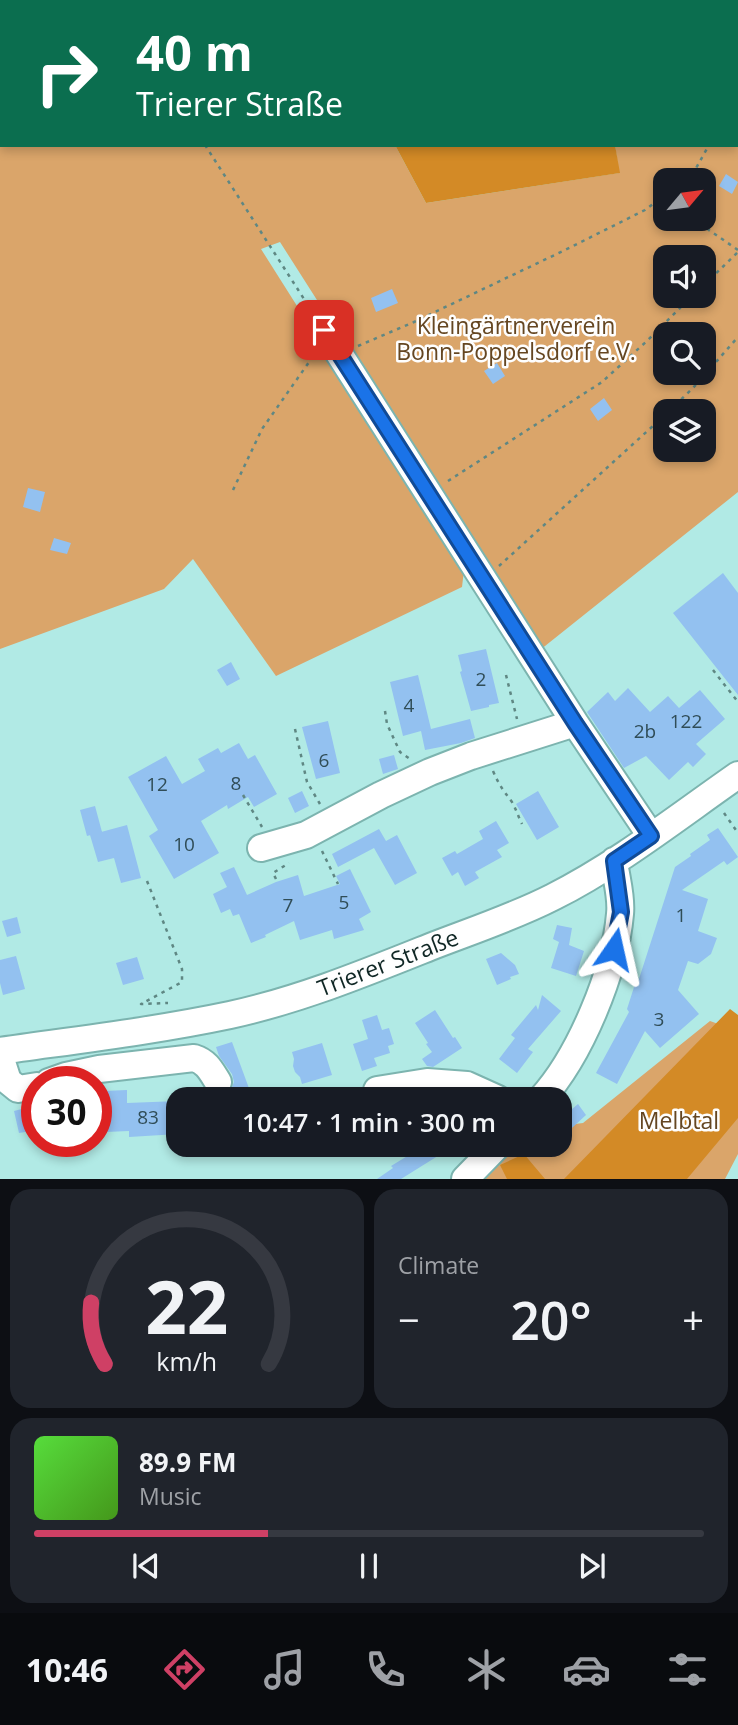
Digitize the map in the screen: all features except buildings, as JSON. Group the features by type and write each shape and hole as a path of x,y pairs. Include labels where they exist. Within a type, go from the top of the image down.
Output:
{"street":[{"path":"320,341 428,492 575,723 651,836"},
{"path":"267,847 306,835 430,772 575,723"},
{"name":"Trierer Straße","path":"21,1089 8,1081 0,1053 231,1014 293,998 389,963 554,897 614,861 738,775"},
{"path":"550,1087 584,1033 614,949 621,912 614,861"},
{"path":"112,1067 194,1058 207,1065 218,1082"},
{"path":"396,1087 427,1082 471,1087"},
{"path":"465,1179 486,1157"}],"path":[{"path":"206,147 320,341 262,429 233,490"},
{"path":"696,168 708,147"},
{"path":"359,346 563,251 653,205"},
{"path":"710,231 738,251 716,273"},
{"path":"428,492 437,489 602,382 680,308"},
{"path":"682,399 738,337"},
{"path":"482,578 497,568 653,426"},
{"path":"713,670 738,702"},
{"path":"506,675 522,739"},
{"path":"385,711 387,724 400,752 430,772"},
{"path":"295,729 307,782 338,884"},
{"path":"489,751 498,782 511,800 522,824"},
{"path":"243,795 267,847"},
{"path":"725,813 738,833"},
{"path":"147,881 181,969 182,982 141,1004 191,1002 196,1021"}],"green space":[{"name":"Kleingärtnerverein Bonn-Poppelsdorf e.V.","path":"0,147 396,147 426,203 619,173 615,147 738,147 738,492 540,650 280,242 261,249 464,570 462,587 276,676 193,559 164,589 0,649"},
{"path":"396,147 615,147 620,173 426,203"},
{"name":"Melbtal","path":"730,1009 738,1015 738,1118 687,1179 564,1179"},
{"name":"Melbtal","path":"710,1021 738,1031 738,1154 725,1179 482,1179 505,1157 572,1157 572,1124 583,1123"},
{"path":"517,1157 527,1157 545,1179 507,1179 500,1165"}],"route":[{"path":"324,330 575,723 651,836 614,861 621,912 614,949"}]}
